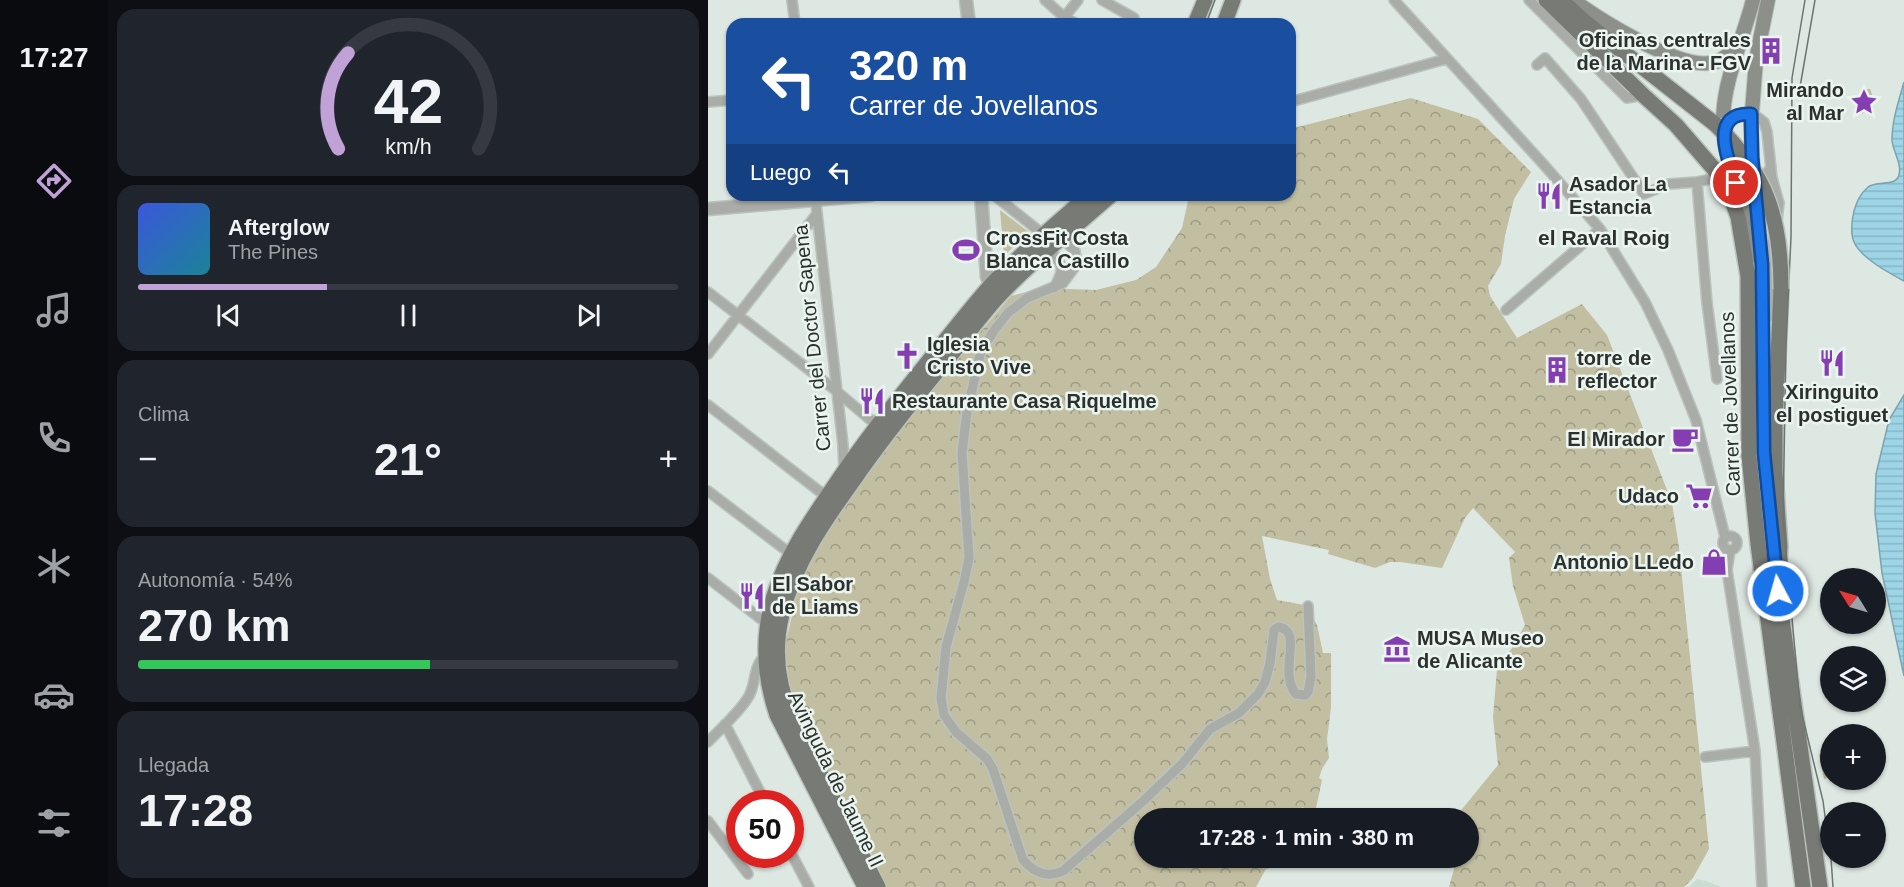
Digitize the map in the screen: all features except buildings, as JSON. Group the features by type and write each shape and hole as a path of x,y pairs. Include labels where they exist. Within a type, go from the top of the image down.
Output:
{"main road":[{"path":"1198,18 1205,0"},
{"path":"1226,18 1233,0"},
{"path":"1546,0 1676,125 1714,168 1725,174"},
{"path":"1561,0 1585,22 1720,126 1726,85 1745,33 1753,0"},
{"path":"1574,0 1594,16 1621,31 1656,49 1687,61 1707,64 1723,59 1731,53 1745,33"},
{"path":"1751,114 1756,60 1768,0"},
{"name":"Carrer de Jovellanos","path":"1751,114 1754,181 1762,265 1764,453 1778,591 1820,887"},
{"name":"Carrer de Jovellanos","path":"1720,126 1725,174 1738,217 1748,276 1749,456 1758,544 1803,887"},
{"name":"Carrer de Jovellanos","path":"1720,126 1743,153 1765,189 1780,244 1781,289 1775,425 1775,473 1780,546 1778,591"},
{"path":"775,618 804,554 835,495 844,471 1084,201"},
{"path":"771,655 780,578 791,552 991,285 1047,242 1062,238 1104,201"},
{"name":"Avinguda de Jaume II","path":"771,655 769,686 777,715 865,887"},
{"name":"Avinguda de Jaume II","path":"771,655 786,704 879,887"}],"street":[{"path":"792,0 794,18"},
{"path":"966,0 968,18"},
{"path":"1045,0 1060,18"},
{"path":"1064,18 1078,0"},
{"path":"1101,0 1128,18"},
{"path":"1394,0 1600,229 1645,302 1671,356 1696,420 1725,537 1723,545 1730,550 1727,570 1755,751 1762,882 1771,887"},
{"path":"1529,0 1627,98 1643,95"},
{"path":"1537,65 1545,58 1581,99 1644,194 1669,184 1697,183 1725,174 1754,181 1761,178 1771,167"},
{"path":"1296,100 1446,59"},
{"path":"708,102 726,100"},
{"path":"1720,126 1726,126 1742,114 1751,114"},
{"name":"Carrer de Jovellanos","path":"1751,114 1760,117 1765,124 1779,203 1779,214 1772,240 1770,304 1763,353"},
{"path":"1697,183 1707,303 1717,379"},
{"path":"708,209 779,201"},
{"name":"Carrer del Doctor Sapena","path":"815,201 844,471"},
{"path":"981,201 987,277 991,285 1011,284"},
{"path":"1000,201 1047,242 1061,262 1062,268 1054,288"},
{"path":"708,354 816,215"},
{"path":"1506,310 1600,229"},
{"path":"1062,238 1075,250 1077,264 1063,283 1027,298 1008,313 981,351 975,370 962,453 969,558 946,647 941,682 944,715 956,732 987,759 993,769 1023,860 1031,869 1041,874 1054,875 1064,871 1182,764 1210,729 1249,704 1265,682 1274,630 1278,627 1287,630 1292,644 1288,666 1289,684 1296,694 1308,693 1311,677 1308,606"},
{"path":"708,292 837,391 882,430"},
{"path":"708,405 817,489 835,495"},
{"path":"708,490 791,552"},
{"path":"708,578 761,619 775,618"},
{"path":"708,742 750,695 759,661 771,655"},
{"path":"725,724 759,790"},
{"path":"1705,757 1755,751"},
{"path":"708,821 748,874"},
{"path":"799,868 809,887"}],"shaded area":[{"path":"1697,879 1709,882 1721,887 1689,887"}],"green space":[{"path":"1866,89 1870,89 1872,100 1862,114 1857,105"},
{"path":"1411,98 1478,119 1531,172 1514,199 1501,264 1488,286 1490,296 1517,338 1582,304 1607,335 1672,503 1679,547 1709,849 1693,878 1684,887 1449,887 1454,868 1479,868 1479,808 1463,808 1498,765 1493,717 1497,669 1525,625 1513,586 1509,558 1515,552 1473,508 1465,518 1442,568 1390,562 1375,568 1328,554 1329,550 1262,536 1270,579 1277,600 1310,606 1323,653 1331,653 1331,708 1327,739 1329,758 1319,778 1322,780 1316,808 1134,808 1134,868 1271,868 1266,869 1256,887 885,887 874,858 791,702 785,646 799,585 838,511 897,430 1011,296 1041,288 1096,290 1136,280 1156,267 1182,228 1188,201 1296,201 1296,127"},
{"path":"1000,210 1029,232 1004,256"}],"water":[{"path":"1904,82 1904,281 1863,254 1854,242 1852,222 1858,201 1868,187 1894,181 1899,175 1892,133"},
{"path":"1904,395 1904,676 1886,592 1886,568 1881,568 1875,513 1876,474 1889,420"}],"tram line":[{"path":"1208,18 1215,0"},
{"path":"1805,0 1792,78 1791,237 1786,345 1783,519 1800,706 1823,802"},
{"path":"1799,93 1815,0"},
{"path":"1832,868 1833,887"}],"place":[{"name":"Oficinas centrales de la Marina - FGV","path":"1771,51"},
{"name":"Mirando al Mar","path":"1864,102"},
{"name":"Asador La Estancia","path":"1549,196"},
{"name":"CrossFit Costa Blanca Castillo","path":"966,250"},
{"name":"Iglesia Cristo Vive","path":"907,356"},
{"name":"Xiringuito el postiguet","path":"1832,363"},
{"name":"torre de reflector","path":"1557,370"},
{"name":"Restaurante Casa Riquelme","path":"872,401"},
{"name":"El Mirador","path":"1685,439"},
{"name":"Udaco","path":"1699,496"},
{"name":"Antonio LLedo","path":"1714,562"},
{"name":"El Sabor de Liams","path":"752,596"},
{"name":"MUSA Museo de Alicante","path":"1397,649"}],"district":[{"name":"el Raval Roig","path":"1604,237"}],"route":[{"path":"1736,183 1724,135 1729,122 1742,114 1751,114 1752,157 1762,265 1764,453 1778,591"}]}
